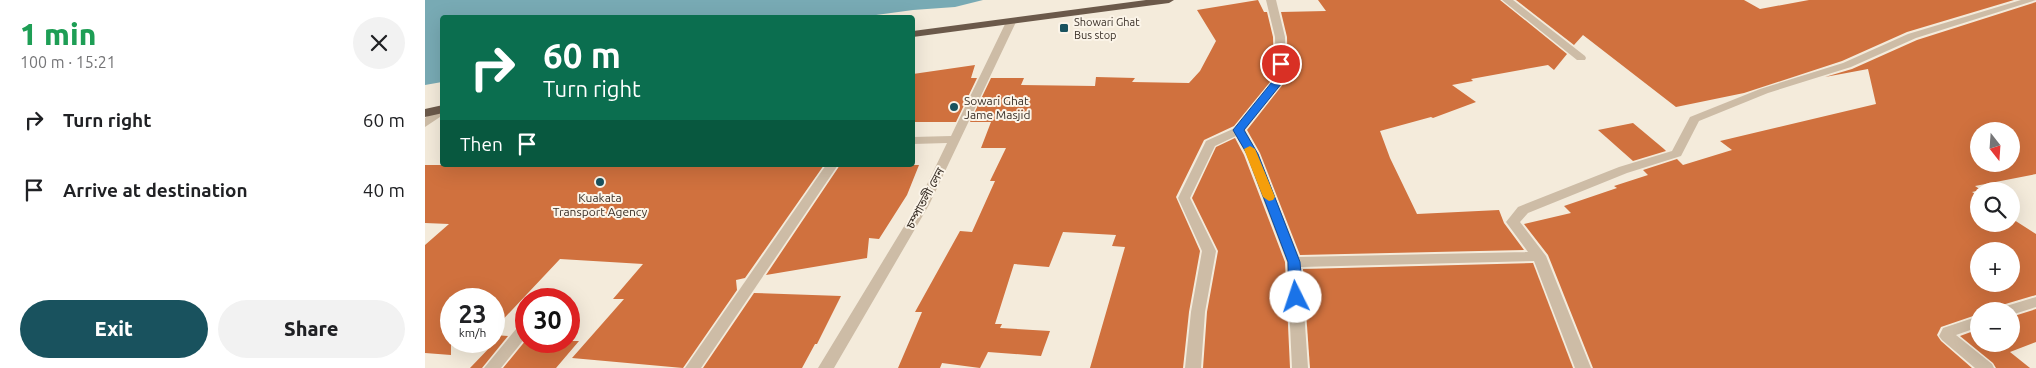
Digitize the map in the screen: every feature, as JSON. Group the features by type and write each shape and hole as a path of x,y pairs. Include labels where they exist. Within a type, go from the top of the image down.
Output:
{"highway":[{"path":"915,34 1169,0"},
{"path":"425,113 440,110"}],"street":[{"path":"1193,368 1199,312 1209,251 1183,198 1210,144 1239,130 1281,78 1280,37 1271,0"},
{"path":"1507,0 1581,58"},
{"path":"1583,368 1539,256 1513,222 1523,210 1623,170 1677,154 1694,120 1764,91 1847,65 1911,36 2031,0"},
{"name":"চম্পাতলী লেন","path":"826,368 923,205 1011,22"},
{"path":"425,124 440,112"},
{"path":"1239,130 1253,154 1294,262 1301,368"},
{"path":"915,140 955,139"},
{"path":"693,368 831,167"},
{"path":"1294,262 1539,256"},
{"path":"2020,307 2036,302"},
{"path":"1970,324 1948,332 1947,336 1986,368"},
{"path":"492,368 515,340"}],"water":[{"path":"425,0 983,0 955,7 876,15 440,15 440,82 425,85"}],"building":[{"path":"1258,0 1264,12 1267,12 1273,37 1274,77 1234,126 1204,140 1176,197 1200,251 1189,312 1183,368 1090,368 1125,247 1112,246 1116,235 1063,232 1049,267 1014,264 995,324 1002,324 1000,328 1050,331 1041,356 988,352 980,368 942,363 940,368 898,368 922,312 915,312 960,231 972,232 995,181 990,181 1006,148 981,148 991,122 970,122 991,78 1024,78 1021,85 1095,86 1096,77 1135,78 1132,82 1189,83 1200,71 1216,41 1197,10"},
{"path":"1318,0 1500,0 1567,54 1554,70 1548,65 1471,79 1473,81 1452,85 1476,102 1433,118 1380,131 1390,158 1417,214 1499,210 1504,223 1524,250 1300,255 1260,153 1247,130 1288,78 1287,37 1281,12 1326,11"},
{"path":"1516,0 1744,0 1760,9 1809,0 2014,0 1907,32 1842,61 1744,93 1676,107 1583,35 1574,45"},
{"path":"2036,2 2036,174 1995,182 1970,182 1970,232 2020,232 2020,224 2036,234 2036,295 2012,302 1970,302 1970,317 1941,327 1937,335 1941,341 1972,368 1593,368 1548,255 1524,224 1571,213 1564,206 1648,175 1643,170 1677,159 1683,165 1732,150 1720,141 1876,104 1868,69 1825,77 1852,69 1917,40"},
{"path":"975,65 971,78 977,78 956,122 915,122 915,74"},
{"path":"1633,123 1666,151 1633,161 1598,130"},
{"path":"1235,138 1244,155 1285,262 1290,368 1203,368 1207,312 1218,251 1192,198 1216,147"},
{"path":"425,165 440,165 440,167 823,167 745,278 736,280 737,290 683,368 572,358 576,353 580,353 580,349 624,299 613,299 643,264 560,259 533,288 515,288 515,307 505,317 505,288 440,288 440,353 451,353 451,355 425,353 425,245 449,224 425,223"},
{"path":"915,165 919,165 907,195 879,239 869,238 867,258 766,275 839,167 915,167"},
{"path":"1533,263 1573,368 1310,368 1303,269"},
{"path":"754,293 841,296 817,344 815,344 802,368 703,368"},
{"path":"2036,309 2036,342 2020,348 2020,314"},
{"path":"1970,332 1970,344 1960,336"},
{"path":"1980,352 2010,352 2030,368 1996,368"},
{"path":"484,353 494,353 482,368 470,368"},
{"path":"515,353 569,353 556,368 503,368"}],"slow traffic":[{"path":"1250,149 1269,197"}],"place":[{"name":"Showari Ghat Bus stop","path":"1064,28"},
{"name":"Sowari Ghat Jame Masjid","path":"954,107"},
{"name":"Kuakata Transport Agency","path":"600,182"}],"route":[{"path":"1281,64 1281,78 1239,130 1253,154 1294,262 1296,297"}]}
